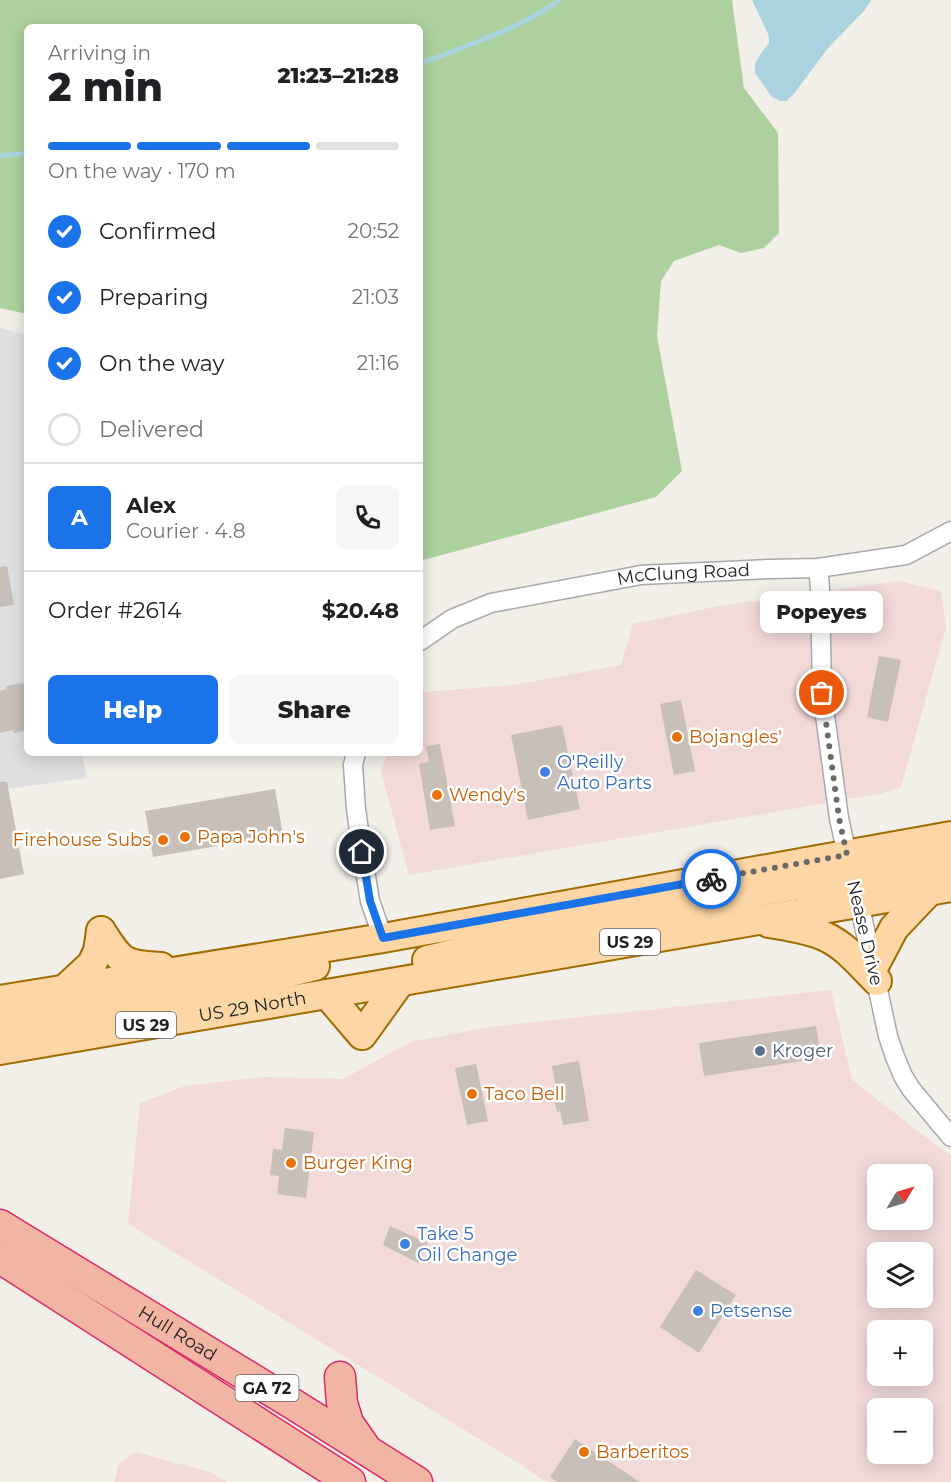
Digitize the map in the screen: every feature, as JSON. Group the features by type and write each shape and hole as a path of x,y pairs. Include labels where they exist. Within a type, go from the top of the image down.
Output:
{"highway":[{"name":"Hull Road","path":"0,1225 417,1482"},
{"name":"Hull Road","path":"0,1258 350,1482"},
{"path":"169,1368 177,1357 185,1355 227,1381 283,1398 331,1386 340,1377 342,1403 348,1423 368,1451"}],"main road":[{"name":"US 29","path":"400,982 753,920 951,836"},
{"path":"400,982 362,1035 340,992 394,968 509,939 606,919 798,885 951,864"},
{"name":"US 29","path":"0,1000 383,938 853,878 940,889"},
{"path":"753,920 824,936 875,973 894,928 940,889"},
{"path":"64,990 92,964 98,951 101,931 115,953 132,964 184,969"},
{"path":"0,1028 198,995 356,955 383,938"},
{"name":"US 29 North","path":"0,1050 400,982"}],"street":[{"name":"McClung Road","path":"423,639 452,619 471,611 491,603 533,594 641,575 818,568 906,555 951,531"},
{"name":"Nease Drive","path":"818,568 822,693 839,818 888,1036 903,1076 911,1089 951,1137"},
{"path":"355,756 353,765 356,809 362,852 370,901 383,938"}],"shaded area":[{"path":"0,328 24,334 24,756 83,756 87,778 0,790"},
{"path":"898,581 941,591 946,627 901,787 879,794 409,875 381,772 387,756 423,756 423,692 514,685 621,665 633,624 719,606"},
{"path":"831,990 852,1080 951,1155 951,1482 546,1482 128,1224 140,1103 185,1086 265,1077 343,1079 411,1042 489,1027"},
{"path":"136,1452 213,1473 227,1482 114,1482 119,1464"}],"green space":[{"path":"0,0 732,0 744,88 778,133 779,233 764,248 741,253 719,245 674,261 661,281 657,336 682,471 656,497 423,560 423,24 24,24 24,313 0,308"}],"water":[{"path":"752,0 871,0 865,10 828,48 793,95 786,101 780,101 772,97 755,73 755,64 769,43 769,36"}],"building":[{"path":"7,566 14,605 0,607 0,567"},
{"path":"879,656 901,660 888,722 867,717"},
{"path":"23,683 24,731 0,733 0,691 7,689 6,686"},
{"name":"Bojangles'","path":"681,700 695,771 674,775 660,704"},
{"name":"O'Reilly Auto Parts","path":"562,725 580,809 528,820 511,735"},
{"name":"Wendy's","path":"440,744 455,826 430,830 419,764 429,762 426,746"},
{"path":"0,782 7,782 24,874 0,879"},
{"path":"275,789 283,835 153,857 145,811"},
{"name":"Kroger","path":"816,1026 821,1058 704,1076 699,1043"},
{"path":"579,1061 589,1121 563,1125 554,1099 558,1099 552,1066"},
{"name":"Taco Bell","path":"476,1064 488,1121 467,1125 455,1068"},
{"name":"Burger King","path":"285,1128 314,1132 306,1198 277,1194 279,1176 270,1175 273,1149 282,1150"},
{"name":"Take 5 Oil Change","path":"390,1226 428,1243 418,1263 383,1245"},
{"name":"Petsense","path":"696,1270 736,1295 699,1353 660,1327"},
{"path":"575,1439 640,1482 557,1482 550,1477"}],"waterway":[{"path":"423,62 516,26 559,0"},
{"path":"0,156 24,153"}],"way so far":[{"path":"711,879 847,855 839,818 822,693"}],"place":[{"name":"Popeyes","path":"822,693"},
{"name":"Bojangles'","path":"677,737"},
{"name":"O'Reilly Auto Parts","path":"545,772"},
{"name":"Wendy's","path":"437,795"},
{"name":"Papa John's","path":"185,837"},
{"name":"Firehouse Subs","path":"163,840"},
{"name":"Kroger","path":"760,1051"},
{"name":"Taco Bell","path":"472,1094"},
{"name":"Burger King","path":"291,1163"},
{"name":"Take 5 Oil Change","path":"405,1244"},
{"name":"Petsense","path":"698,1311"},
{"name":"Barberitos","path":"584,1452"}],"route":[{"path":"362,852 370,901 383,938 711,879"}]}
